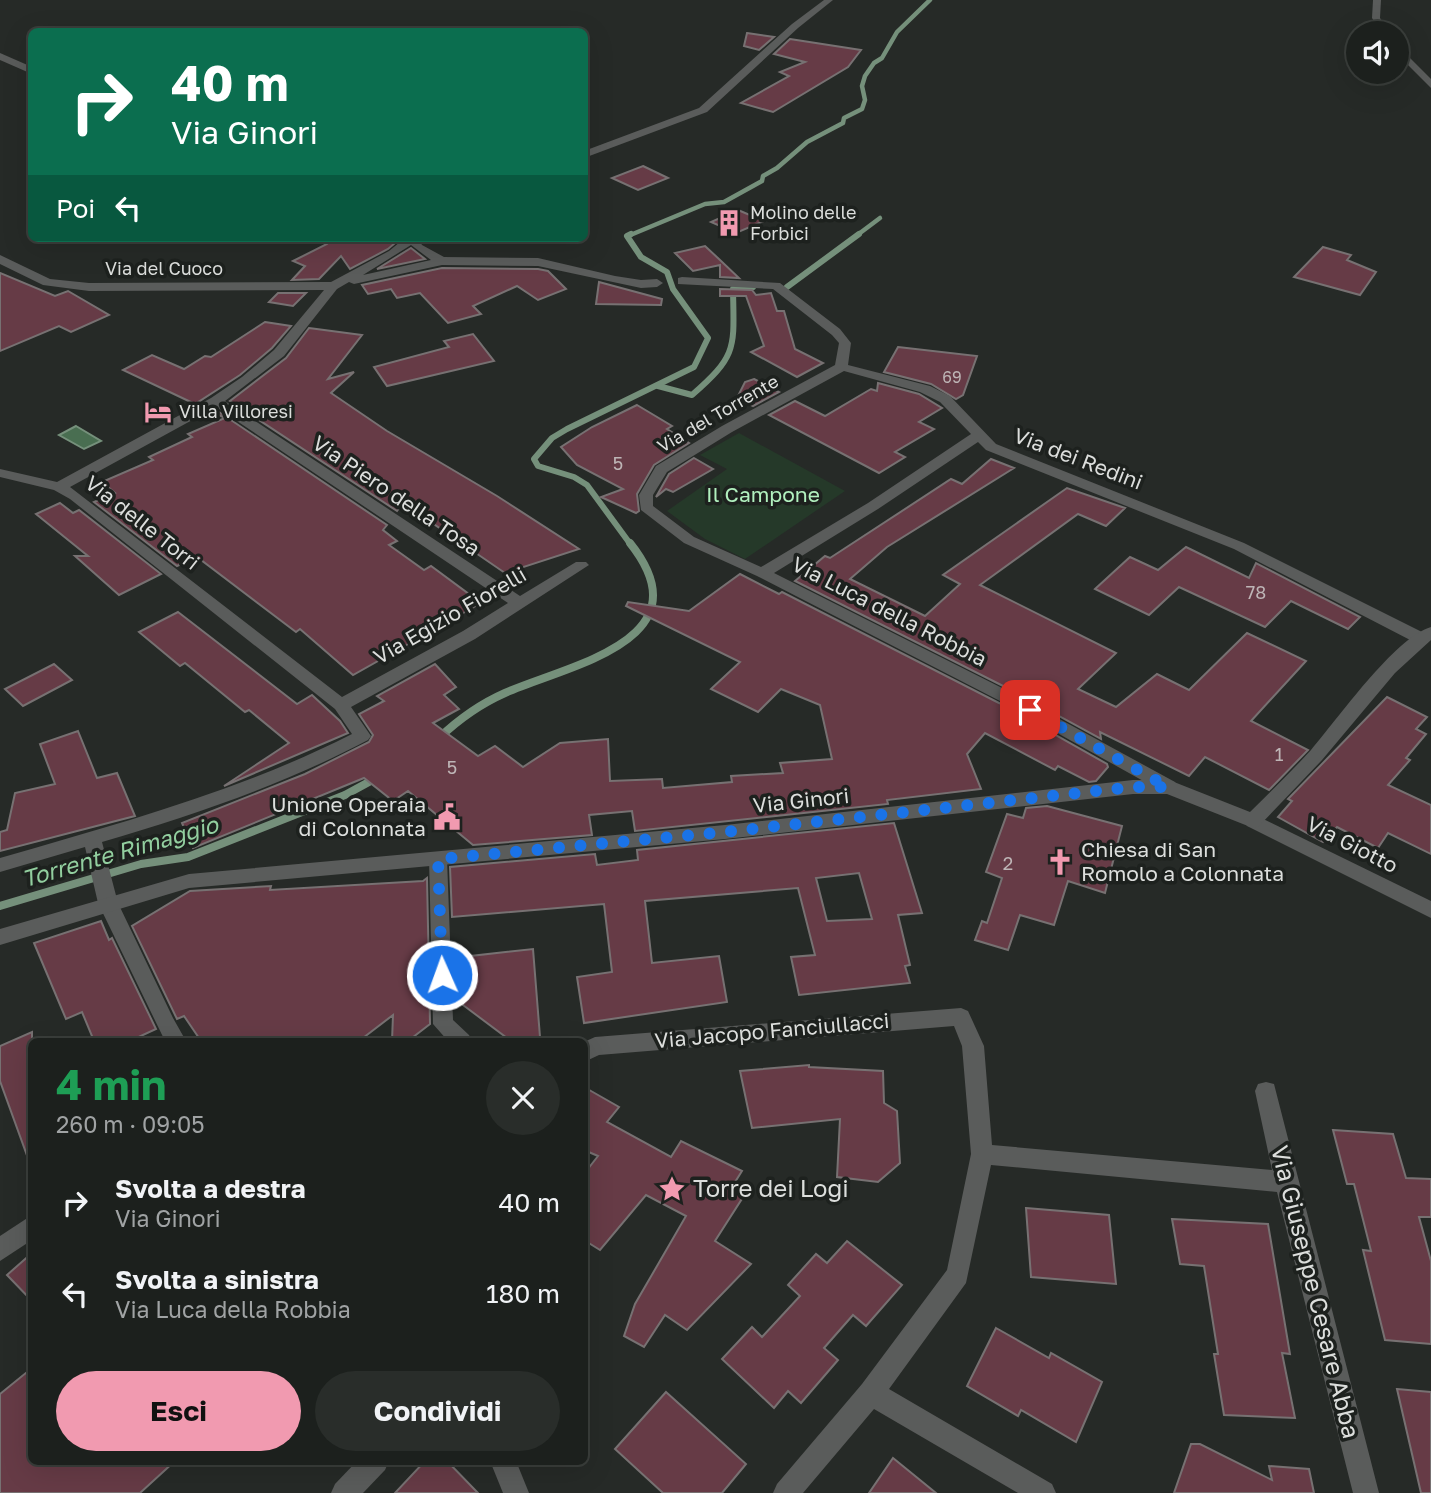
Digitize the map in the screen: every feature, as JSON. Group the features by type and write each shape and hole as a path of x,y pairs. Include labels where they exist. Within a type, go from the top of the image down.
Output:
{"street":[{"path":"588,153 703,110 795,26 829,0"},
{"path":"1377,0 1378,21"},
{"path":"0,56 28,69"},
{"path":"1409,64 1431,85"},
{"name":"Via delle Torri","path":"93,845 328,755 362,736 341,705 59,486 216,401 279,353 335,285 412,242"},
{"path":"415,242 442,261"},
{"name":"Via del Cuoco","path":"0,259 47,282 89,287 335,285"},
{"path":"335,285 442,261 538,262 615,280 641,284 657,283"},
{"path":"682,281 776,286 836,332 845,344 842,367"},
{"name":"Via dei Redini","path":"842,367 937,395 945,399 978,436 1006,454 1109,492 1239,546 1426,635"},
{"name":"Via del Torrente","path":"689,540 646,507 646,495 661,469 727,429 842,367"},
{"name":"Via Piero della Tosa","path":"216,401 519,603"},
{"path":"762,573 873,506 978,436"},
{"path":"0,473 59,486"},
{"name":"Via Luca della Robbia","path":"689,540 762,573 1006,697 1168,787 1253,821"},
{"name":"Via Egizio Fiorelli","path":"341,705 469,635 581,565"},
{"path":"1253,821 1426,635"},
{"name":"Via Ginori","path":"0,937 106,893 189,881 725,832 1133,787 1168,787"},
{"name":"Via Giotto","path":"1253,821 1431,910"},
{"path":"0,865 93,845 106,893 165,1024 174,1038"},
{"path":"438,859 443,1024 459,1038"},
{"name":"Via Jacopo Fanciullacci","path":"588,1050 595,1046 961,1017 973,1046 982,1154"},
{"name":"Via Giuseppe Cesare Abba","path":"1266,1091 1286,1182 1366,1493"},
{"path":"786,1493 871,1393 958,1275 982,1154 1286,1182"},
{"path":"0,1250 28,1229"},
{"path":"871,1393 1043,1493"},
{"path":"344,1493 372,1465"},
{"path":"505,1465 516,1493"}],"green space":[{"name":"Il Campone","path":"739,433 845,491 745,559 705,539 667,511 727,469 700,455"}],"shaded area":[{"path":"76,426 101,441 84,449 59,435"}],"building":[{"path":"747,33 774,37 759,50 744,46"},
{"path":"790,39 861,50 848,67 773,112 741,103 789,76 780,72 805,62 774,54"},
{"path":"643,166 668,178 638,190 612,178"},
{"path":"738,210 764,221 736,233 711,222"},
{"path":"396,242 350,269 341,256 319,279 292,280 305,266 293,261 327,244"},
{"path":"705,246 739,278 720,277 720,265 693,271 675,253"},
{"path":"1323,247 1351,255 1347,260 1376,272 1360,295 1294,277"},
{"path":"411,248 425,259 377,269"},
{"path":"442,268 538,269 548,271 566,289 538,300 517,286 473,306 481,314 448,323 420,293 397,298 391,289 368,294 362,285"},
{"path":"0,273 55,296 68,291 109,315 71,332 59,326 0,351"},
{"path":"599,282 662,299 661,305 596,304"},
{"path":"720,289 752,290 756,295 771,293 777,311 784,311 795,349 823,363 797,377 751,352 764,346 746,296 720,296"},
{"path":"278,293 306,293 293,306 269,302"},
{"name":"Villa Villoresi","path":"265,322 291,326 272,348 240,375 195,404 123,370 152,355 184,369 205,356 211,357"},
{"path":"309,328 362,335 328,379 354,372 331,393 387,431 497,496 579,549 505,573 403,503 397,511 230,401 286,358"},
{"path":"473,334 494,361 387,386 374,367 449,347 444,341"},
{"path":"898,347 977,356 963,395 956,399 931,384 884,372"},
{"path":"754,379 779,392 753,406 737,398 745,382"},
{"path":"878,383 919,394 942,408 919,422 934,429 895,452 905,457 879,473 769,415 795,401 825,416 871,389 877,391"},
{"path":"637,405 672,426 667,429 689,443 654,465 637,494 639,511 636,513 601,497 623,489 577,465 561,447 592,427"},
{"path":"216,410 387,525 383,530 397,541 389,545 424,570 431,566 481,603 353,675 300,629 296,632 197,557 177,566 94,502 115,493 102,482 153,460 149,457 192,437 188,434 225,418 213,412"},
{"path":"694,458 713,469 673,492 666,489 656,497 669,474"},
{"path":"991,459 1014,468 887,547 850,579 925,616 960,584 943,575 1067,488 1125,508 1106,526 1078,514 980,585 1116,653 1078,689 1116,707 1157,674 1189,690 1247,633 1306,661 1251,721 1308,750 1269,790 1205,757 1189,776 1100,732 1101,739 1013,691 795,581 825,556 830,558 951,479 962,484"},
{"path":"60,503 73,513 79,510 161,574 119,595 75,556 88,556 36,514"},
{"path":"1186,547 1249,578 1256,563 1360,617 1348,629 1291,601 1265,627 1179,587 1149,615 1095,589 1130,557 1158,570"},
{"path":"740,574 779,594 782,592 999,703 1108,767 1096,781 1089,782 1058,766 1055,770 985,733 967,754 981,789 887,800 888,804 635,831 632,811 589,815 592,835 473,845 408,791 393,801 364,778 193,848 182,823 305,774 369,742 373,735 359,714 384,701 377,696 435,664 456,687 444,695 459,709 433,723 478,756 495,746 523,767 560,743 608,739 610,781 662,779 663,788 732,782 731,776 783,773 780,763 832,759 820,705 781,689 758,712 711,689 740,662 626,606 628,602 689,611"},
{"path":"178,612 297,704 312,695 340,721 348,733 224,786 289,743 249,710 245,712 185,663 180,666 139,632"},
{"path":"54,664 72,680 23,706 5,689"},
{"path":"1387,697 1427,717 1416,729 1426,734 1406,758 1410,760 1388,785 1431,805 1431,854 1388,833 1378,848 1337,827 1323,842 1278,817 1292,801 1288,799"},
{"path":"78,731 97,778 117,773 135,816 0,851 0,832 7,830 15,793 55,784 40,744"},
{"path":"1047,806 1122,826 1105,893 1068,881 1054,925 1020,915 1008,950 975,940 982,921 987,923 1002,878 986,872 1007,814 1023,818 1026,808"},
{"path":"894,823 922,913 898,915 910,965 905,966 910,983 799,995 791,957 815,955 798,888 645,901 652,963 719,956 727,1002 584,1023 577,977 612,972 604,904 452,917 450,867 595,854 597,865 638,860 637,850","holes":["859,873 872,919 827,921 816,878"]},
{"path":"427,878 430,1024 412,1038 392,1038 393,1015 363,1038 199,1038 184,1016 177,1019 132,926 190,891 271,886 270,890 423,881"},
{"path":"101,921 156,1029 136,1038 93,1038 82,1012 66,1019 34,943"},
{"path":"533,949 540,1037 507,1038 455,999 453,958"},
{"path":"32,1032 32,1038 28,1038 28,1158 0,1081 0,1046"},
{"path":"809,1065 883,1071 884,1103 897,1111 900,1163 878,1182 837,1177 840,1119 752,1128 740,1071"},
{"path":"588,1089 619,1107 607,1122 671,1157 681,1141 742,1171 732,1187 745,1194 715,1241 751,1264 687,1330 665,1315 644,1347 624,1336 635,1304 686,1216 646,1195 600,1250 588,1242 588,1169 598,1156 588,1152"},
{"path":"1333,1130 1393,1134 1406,1178 1431,1179 1431,1217 1419,1217 1431,1261 1431,1344 1385,1340 1363,1250 1371,1251 1354,1184 1347,1184"},
{"path":"1026,1208 1109,1215 1116,1284 1031,1277"},
{"path":"1172,1219 1268,1224 1290,1354 1282,1353 1295,1418 1224,1415 1214,1354 1218,1354 1204,1266 1180,1264"},
{"path":"847,1241 902,1285 866,1326 853,1315 824,1348 838,1360 801,1403 788,1391 774,1408 722,1359 752,1327 762,1337 800,1296 788,1285 816,1254 827,1263"},
{"path":"28,1257 28,1297 7,1275"},
{"path":"996,1328 1049,1358 1051,1353 1102,1382 1076,1442 1021,1410 1018,1416 967,1386"},
{"path":"28,1371 28,1465 171,1465 140,1493 0,1493 0,1394"},
{"path":"1397,1389 1431,1392 1431,1493 1421,1493"},
{"path":"666,1392 746,1464 722,1493 663,1493 615,1449"},
{"path":"1191,1444 1200,1444 1272,1480 1269,1466 1309,1469 1314,1493 1174,1493"},
{"path":"893,1458 936,1493 869,1493"},
{"path":"421,1465 451,1465 478,1493 395,1493"}],"waterway":[{"name":"Torrente Rimaggio","path":"628,236 705,204 724,202 762,181 763,176 777,168 807,142 843,123 844,118 862,109 865,100 862,86 865,76 874,63 882,58 897,32 930,0"},
{"path":"856,236 880,218"},
{"name":"Torrente Rimaggio","path":"631,234 627,236 641,257 667,272 673,289 708,338 694,367 567,429 552,438 534,459 538,466 574,477 587,485 631,545"},
{"path":"787,287 859,234"},
{"path":"658,386 692,395 718,370 733,338 733,289 753,287"},
{"name":"Torrente Rimaggio","path":"439,738 462,718 487,702 593,659 620,644 641,626 652,604 650,576 630,543"},
{"name":"Torrente Rimaggio","path":"0,906 141,864 188,857 345,795 378,777"}],"place":[{"name":"Molino delle Forbici","path":"729,223"},
{"name":"Villa Villoresi","path":"158,412"},
{"name":"Unione Operaia di Colonnata","path":"447,817"},
{"name":"Chiesa di San Romolo a Colonnata","path":"1060,862"},
{"name":"Torre dei Logi","path":"672,1189"}],"route":[{"path":"442,975 438,859 725,832 1133,787 1168,787 1030,710"}]}
